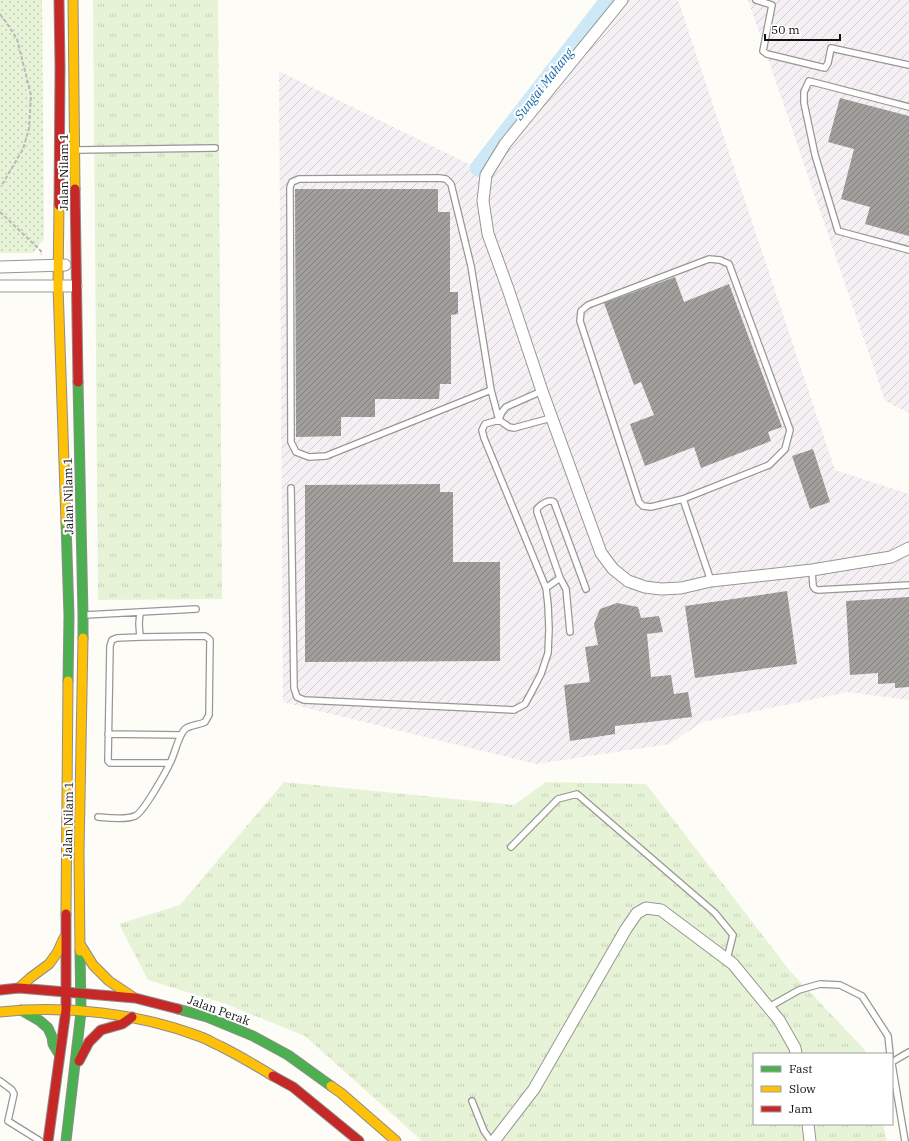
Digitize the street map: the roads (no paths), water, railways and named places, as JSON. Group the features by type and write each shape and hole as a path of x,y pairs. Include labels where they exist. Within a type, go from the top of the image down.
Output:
{"main road":[{"name":"Jalan Nilam 1","path":"59,0 60,67 76,266 83,615 80,853 81,1012 66,1141"},
{"name":"Jalan Nilam 1","path":"48,1141 66,1010 70,616 58,265 67,150 73,0"},
{"path":"19,988 49,964 57,953 66,935"},
{"path":"80,944 93,965 109,981 134,998"},
{"name":"Jalan Perak","path":"0,990 19,988 81,992 134,998 208,1017 247,1033 288,1054 342,1093 396,1141"},
{"path":"0,1012 47,1009 132,1017 165,1025 202,1038 237,1055 293,1087 359,1141"},
{"path":"20,1010 40,1021 48,1028 53,1044 60,1056"},
{"path":"74,1070 89,1042 101,1030 122,1024 132,1017"}],"street":[{"path":"622,0 505,144 486,175 483,201 488,234 551,418 602,553 613,569 628,580 644,587 661,589 681,588 711,581 812,570 891,557 909,548"},
{"path":"0,267 58,265 76,266"},
{"path":"0,286 76,286"},
{"path":"494,1141 534,1089 626,929 637,913 646,908 661,910 733,964 779,1020 795,1048 796,1053"},
{"path":"808,1125 810,1141"}],"lane":[{"path":"756,0 772,5 763,51 766,54 825,68 828,63 831,48 909,65"},
{"path":"909,108 809,80 804,92 804,103 815,155 838,231 909,250"},
{"path":"67,150 214,148"},
{"path":"491,390 326,456 309,457 296,452 291,442 290,187 292,182 299,179 446,179 451,184 471,266 491,390 499,420 509,427 514,428 551,418"},
{"path":"709,259 720,260 729,264 790,430 785,449 769,465 683,499 650,507 643,506 639,502 580,321 581,311 588,305 709,259"},
{"path":"499,420 506,407 542,391"},
{"path":"291,488 294,688 297,697 304,700 514,710 525,704 541,674 548,653 548,605 546,588 484,438 482,430 486,424 499,420"},
{"path":"683,499 711,581"},
{"path":"570,632 566,589 560,578 537,512 539,507 549,501 554,502 586,589"},
{"path":"812,570 813,586 818,590 909,585"},
{"path":"546,588 560,578"},
{"path":"70,616 196,609"},
{"path":"140,612 140,637"},
{"path":"98,817 126,818 136,816 143,809 170,763 181,735 190,727 205,722 209,715 210,640 208,638 205,636 140,637 117,638 112,640 110,646 108,761 110,763 170,763"},
{"path":"108,734 181,735"},
{"path":"511,847 558,799 577,794 715,913 732,935 727,959"},
{"path":"769,1007 799,990 820,984 840,985 862,996 888,1036 890,1053"},
{"path":"893,1062 909,1052"},
{"path":"893,1069 905,1141"},
{"path":"0,1081 12,1090 14,1094 8,1120 40,1141"},
{"path":"472,1101 484,1131 491,1141"}],"waterway":[{"name":"Sungai Mahang","path":"479,168 609,0"}]}
